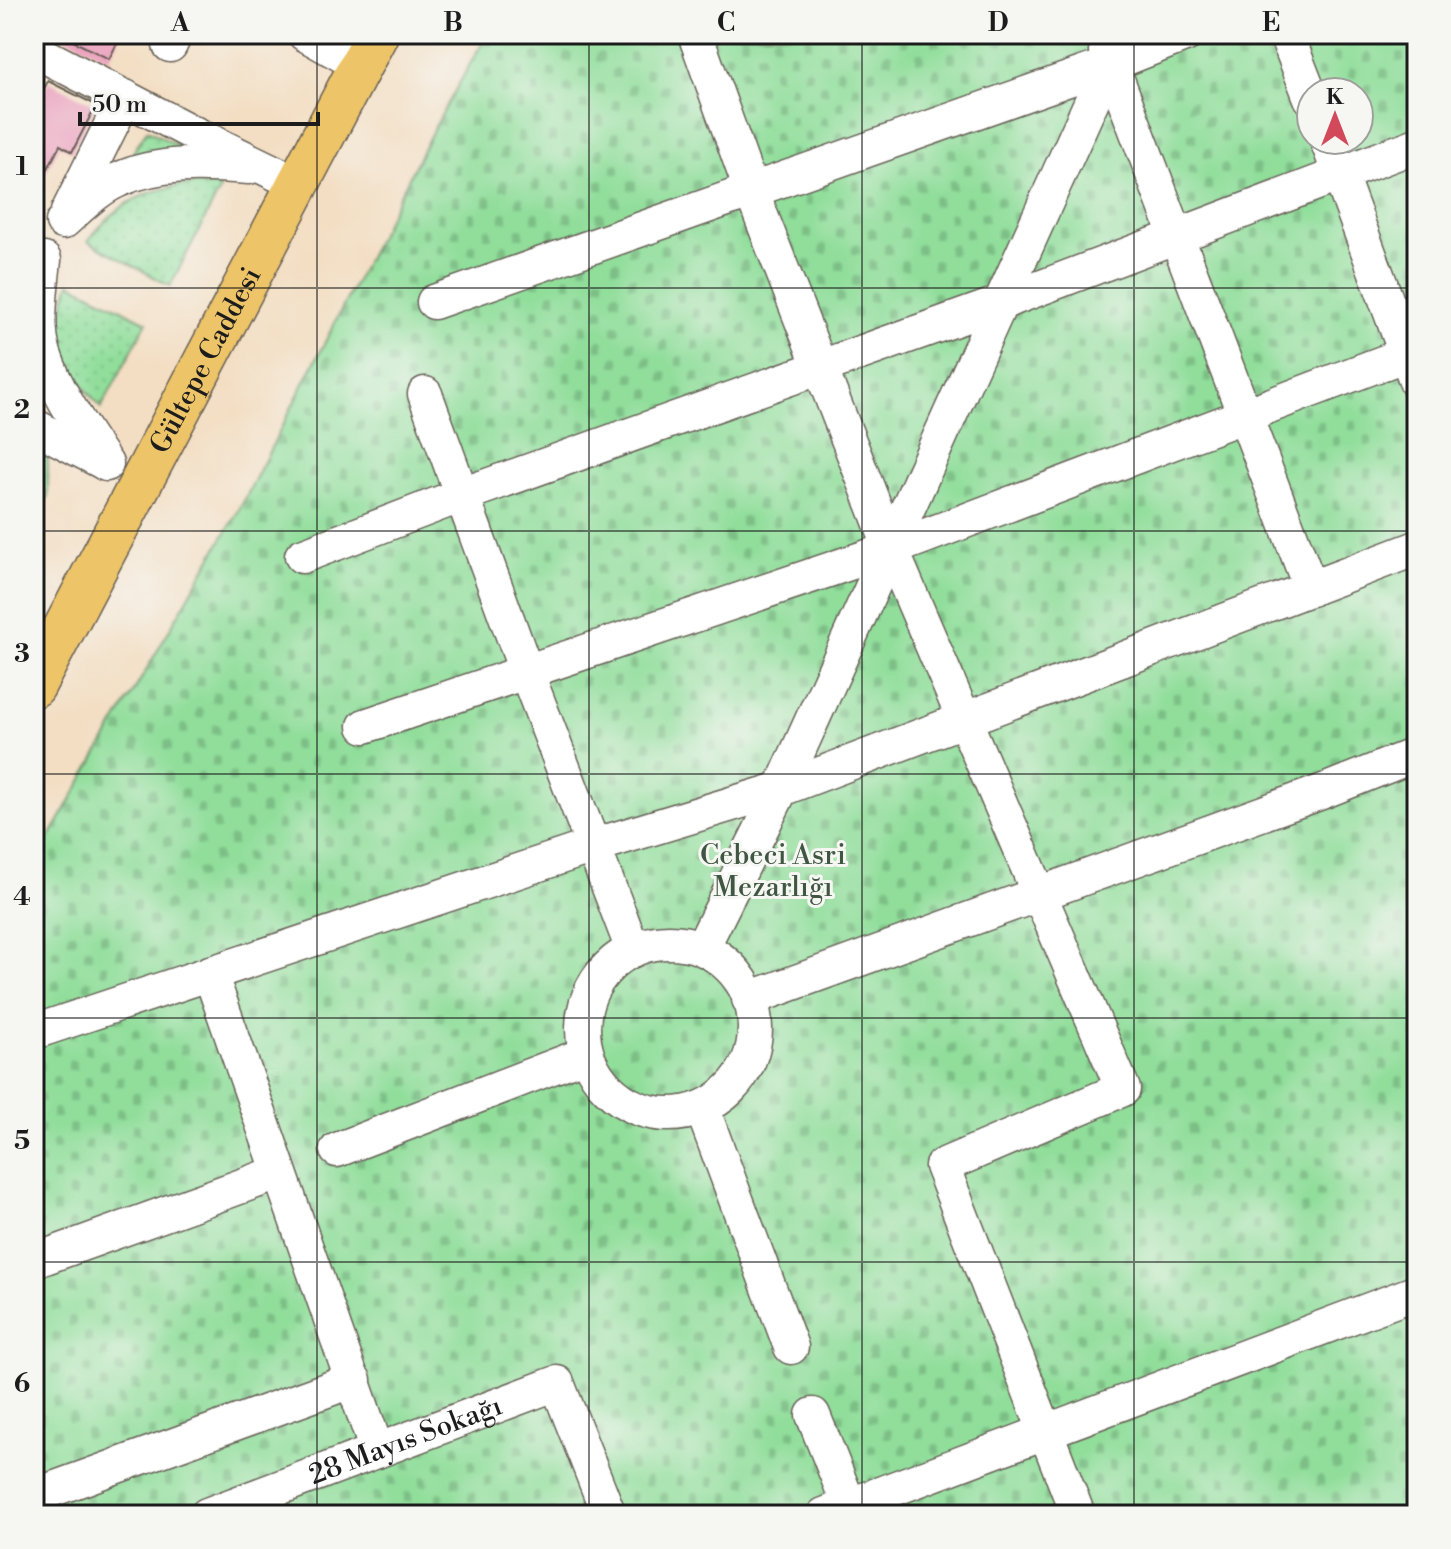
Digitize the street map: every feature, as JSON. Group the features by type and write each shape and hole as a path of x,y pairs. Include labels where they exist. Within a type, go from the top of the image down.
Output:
{"main road":[{"name":"Gültepe Caddesi","path":"34,686 142,483 282,176 368,49"}],"lane":[{"path":"305,34 368,49"},
{"path":"695,34 751,190 891,549 1123,1089 942,1166 1078,1515"},
{"path":"434,302 751,190 1111,44 1187,34"},
{"path":"1286,34 1302,76"},
{"path":"1111,44 1175,237 1311,589"},
{"path":"702,948 781,789 1003,302 1111,44"},
{"path":"34,50 282,176"},
{"path":"106,464 65,402 43,352 39,270 125,97"},
{"path":"302,556 462,495 1003,302 1417,145"},
{"path":"365,726 891,549 1244,416 1414,362 1334,156"},
{"path":"63,222 117,180 152,169 204,164 282,176"},
{"path":"425,394 526,671 633,950"},
{"path":"34,426 142,483"},
{"path":"34,1032 593,846 781,789 1417,548"},
{"path":"749,999 1417,754"},
{"path":"674,941 702,948 727,963 745,985 755,1013 755,1042 745,1069 727,1092 702,1108 673,1114 645,1110 619,1098 599,1079 586,1054 582,1027 587,999 600,974 621,955 633,950 646,944 674,941"},
{"path":"210,973 377,1451"},
{"path":"337,1150 586,1054"},
{"path":"702,1108 791,1347"},
{"path":"34,1261 278,1173"},
{"path":"813,1415 842,1512 1417,1292"},
{"path":"34,1496 354,1380"},
{"name":"28 Mayıs Sokağı","path":"207,1515 557,1383 609,1515"}],"green space":[{"name":"Cebeci Asri Mezarlığı","path":"487,34 1417,34 1417,1515 34,1515 34,864 244,501 432,132"},
{"path":"147,130 199,156 122,170"},
{"path":"198,184 221,188 170,286 88,241 111,216 136,199 164,189"},
{"path":"70,283 147,322 101,408 80,381 64,348 61,320"},
{"path":"34,446 48,451 48,497 34,523"}],"building":[{"path":"59,34 122,34 109,59"},
{"path":"48,81 96,105 72,152 60,145 34,196 34,93 40,96"}]}
